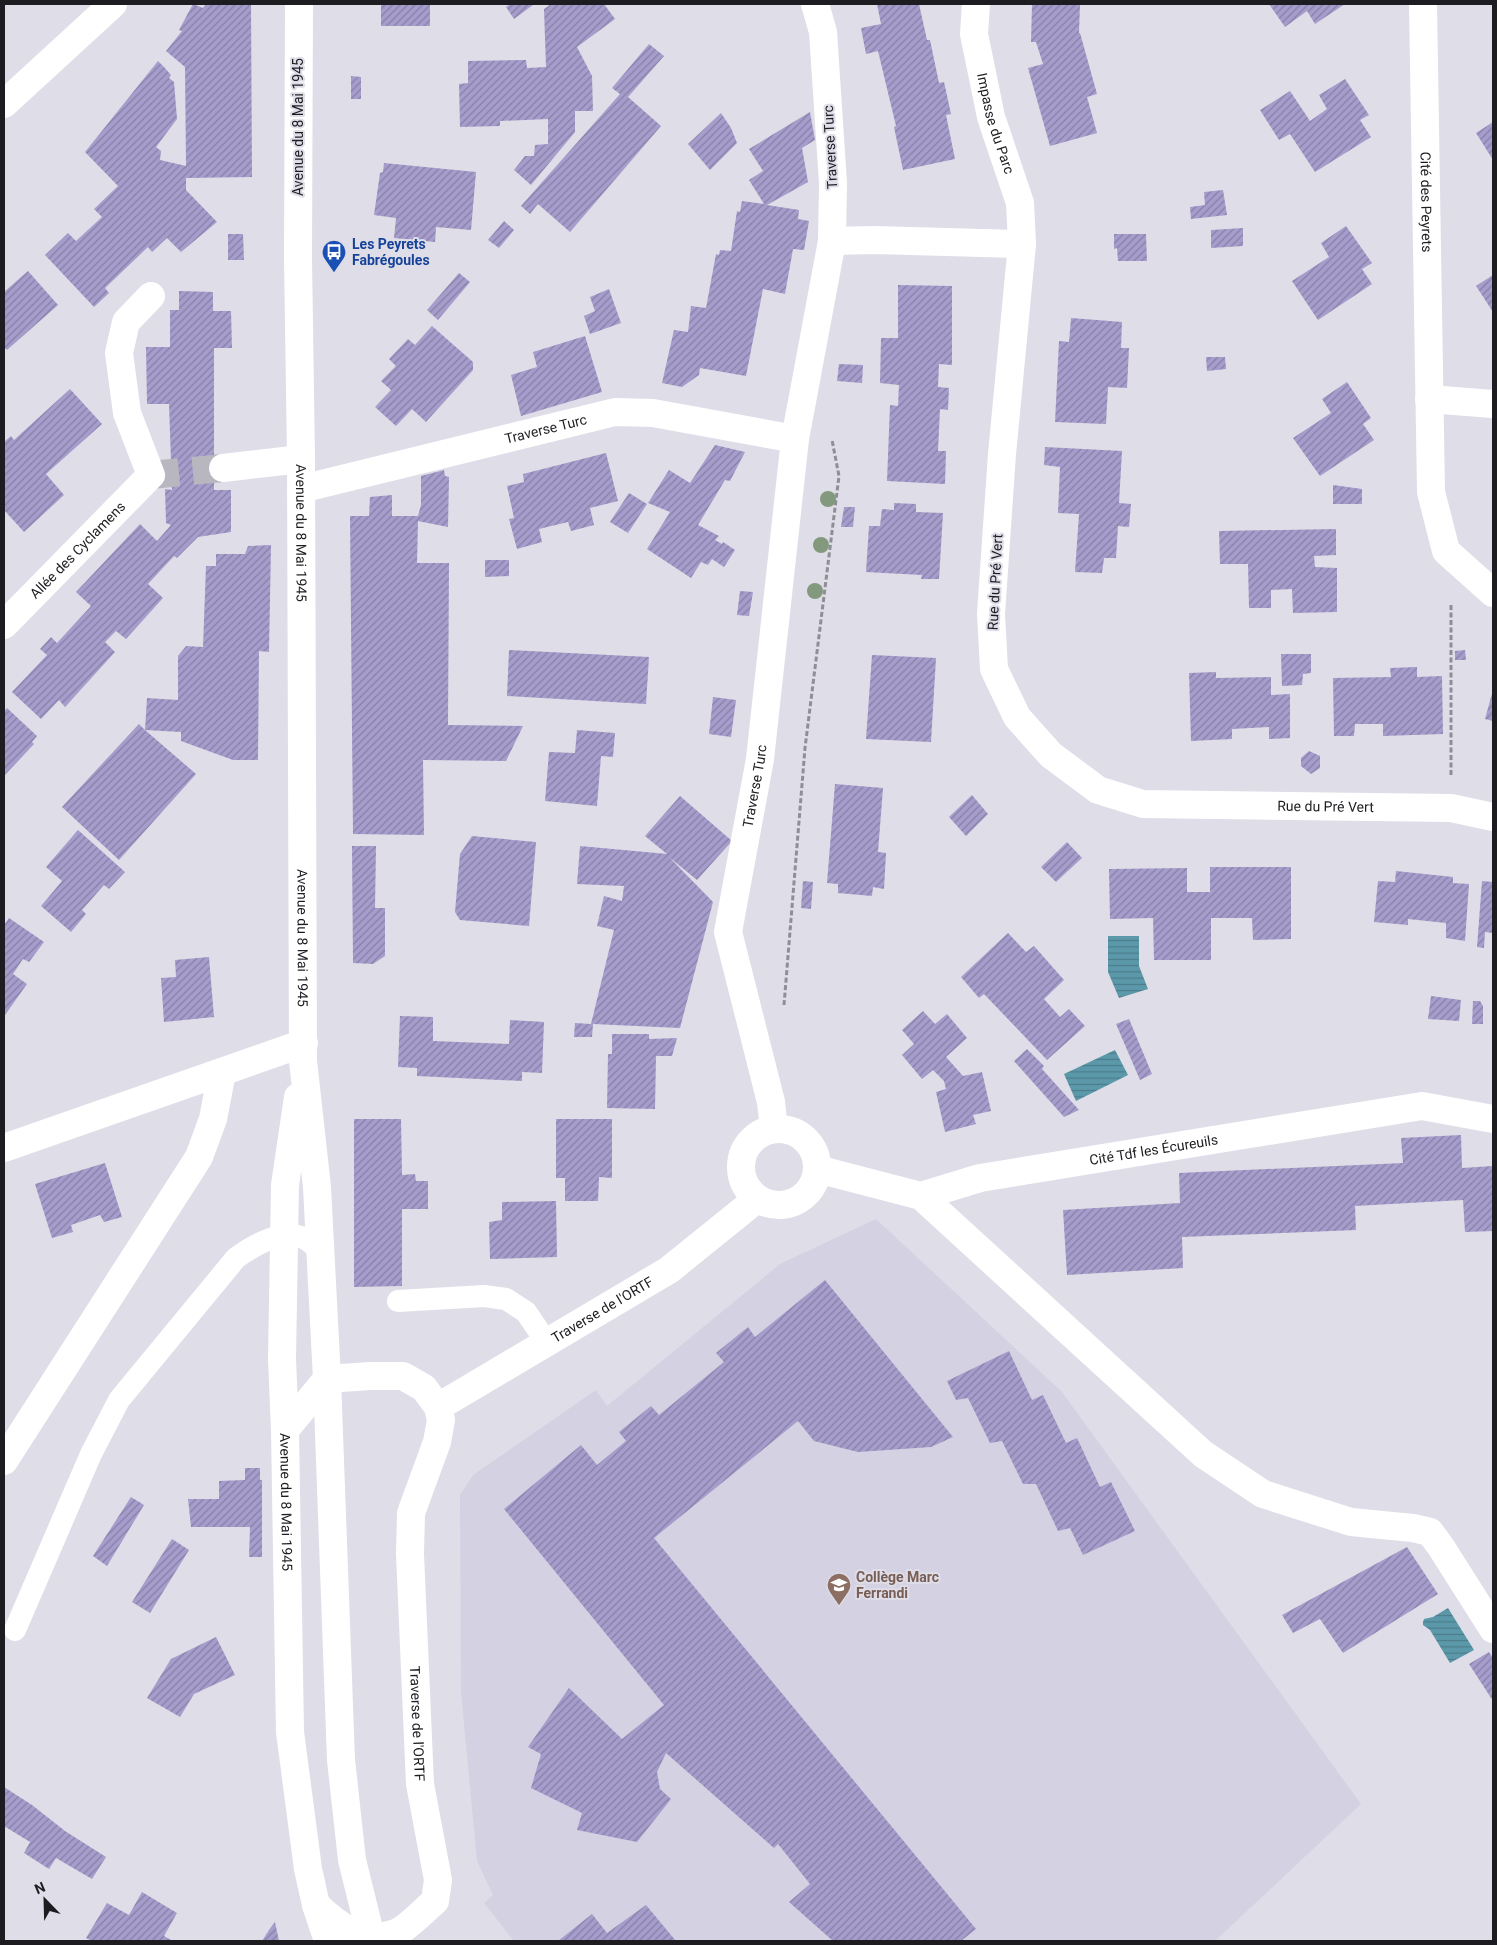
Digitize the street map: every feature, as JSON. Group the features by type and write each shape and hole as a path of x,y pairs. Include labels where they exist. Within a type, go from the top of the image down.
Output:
{"street":[{"path":"4,104 113,4"},
{"name":"Avenue du 8 Mai 1945","path":"299,4 298,258 304,1052 317,1187 327,1379 341,1760 352,1860 372,1941"},
{"name":"Traverse Turc","path":"774,1128 771,1102 728,932 760,758 795,439 832,240 833,183 824,41 815,4"},
{"name":"Impasse du Parc","path":"976,4 974,34 991,117 1020,203 1022,244"},
{"name":"Cité des Peyrets","path":"1423,4 1431,492 1446,551"},
{"path":"832,240 1022,244"},
{"name":"Rue du Pré Vert","path":"1022,244 1002,454 991,614 994,669 1017,717 1051,754 1098,790 1143,804 1451,808 1493,818"},
{"name":"Allée des Cyclamens","path":"4,625 151,475 126,413 119,353 126,322 151,296"},
{"path":"1429,399 1493,404"},
{"name":"Traverse Turc","path":"301,489 616,412 653,413 795,439"},
{"path":"223,468 301,459"},
{"path":"1446,551 1493,593"},
{"path":"4,1148 222,1072 304,1052"},
{"name":"Avenue du 8 Mai 1945","path":"304,1052 285,1185 282,1360 290,1732 308,1869 316,1904 328,1941"},
{"path":"4,1461 199,1157 212,1119 222,1072"},
{"name":"Cité Tdf les Écureuils","path":"921,1196 980,1178 1422,1106 1493,1119"},
{"path":"774,1128 788,1130 800,1135 810,1144 816,1156 817,1169 812,1187 803,1197 791,1204 769,1204 757,1198 747,1189 741,1174 741,1160 746,1148 754,1138 774,1128"},
{"path":"817,1169 921,1196 1210,1459 1264,1494 1351,1522 1413,1528 1430,1532 1493,1629"},
{"name":"Traverse de l'ORTF","path":"372,1941 396,1933 435,1901 438,1880 420,1784 410,1554 411,1513 437,1442 441,1420 438,1407 669,1270 757,1198"},
{"path":"285,1430 327,1379 403,1376 424,1388 438,1407"},
{"path":"316,1904 342,1929 372,1941"}],"lane":[{"path":"15,1630 91,1454 119,1400 236,1258 255,1244 284,1236 302,1237 320,1251"},
{"path":"398,1301 484,1296 506,1299 526,1312 547,1343"}],"path":[{"path":"784,1011 805,748 839,476 832,439"},
{"path":"1446,551 1451,606 1451,808"}],"shaded area":[{"name":"Collège Marc Ferrandi","path":"876,1219 1062,1392 1361,1804 1215,1941 514,1941 484,1903 493,1895 477,1861 461,1692 460,1495 473,1475 596,1390 607,1406 780,1264"}],"water":[{"path":"1108,936 1139,936 1139,966 1148,989 1119,998 1108,972"},
{"path":"1115,1050 1128,1075 1076,1101 1064,1074"},
{"path":"1448,1608 1474,1650 1450,1663 1430,1630 1423,1625 1424,1619 1433,1617"}],"building":[{"path":"193,4 203,8 206,4 251,4 252,177 186,178 186,190 217,222 181,252 167,238 152,252 148,247 105,288 109,293 94,307 45,255 68,233 76,241 102,217 94,209 118,186 85,152 158,61 171,75 169,78 174,82 177,119 156,147 161,151 160,160 186,166 185,67 166,51 182,31 179,30"},
{"path":"381,4 430,4 430,26 381,26"},
{"path":"510,4 533,5 514,19 506,7"},
{"path":"551,4 604,4 615,19 577,47 592,76 593,111 575,111 575,132 531,185 514,170 525,156 534,156 535,145 548,144 548,119 500,121 500,126 460,127 459,84 468,83 468,61 526,60 527,68 546,67 544,9"},
{"path":"877,4 919,4 927,40 930,40 939,83 944,82 951,114 946,115 955,159 903,170 894,127 896,126 878,51 866,54 861,28 881,24"},
{"path":"1032,4 1080,4 1079,33 1097,94 1087,97 1097,133 1050,146 1028,68 1043,64 1036,42 1031,42"},
{"path":"1269,4 1345,4 1315,24 1307,11 1285,27"},
{"path":"649,44 664,56 628,97 661,126 570,232 538,204 530,214 521,206 620,94 612,88"},
{"path":"351,76 361,77 361,99 351,99"},
{"path":"1345,79 1369,115 1360,120 1371,137 1315,172 1290,134 1279,140 1260,110 1290,91 1310,121 1327,109 1319,95"},
{"path":"810,112 815,140 802,148 808,182 767,205 799,210 798,219 809,221 804,250 793,249 785,294 763,289 746,376 700,368 699,375 682,387 662,383 674,330 688,332 691,306 706,308 716,254 719,255 720,250 731,251 737,211 740,212 742,201 764,204 749,180 763,171 749,149"},
{"path":"721,113 731,128 737,143 710,170 688,144"},
{"path":"1493,122 1493,160 1476,133"},
{"path":"384,163 476,172 471,230 436,227 435,242 394,238 396,218 374,215 380,173 383,172"},
{"path":"1223,190 1227,215 1191,219 1190,207 1205,205 1204,192"},
{"path":"504,221 514,230 499,248 488,240"},
{"path":"1346,226 1372,263 1362,269 1372,284 1318,320 1292,281 1329,257 1321,243"},
{"path":"1243,228 1243,246 1211,248 1211,230"},
{"path":"228,234 243,234 244,260 228,260"},
{"path":"1114,234 1146,234 1147,261 1118,261 1117,248 1114,249"},
{"path":"28,271 58,305 7,350 4,347 4,292"},
{"path":"459,273 470,282 438,320 427,310"},
{"path":"1493,275 1493,312 1476,286"},
{"path":"898,285 952,286 952,365 939,364 938,387 949,388 948,410 940,409 938,451 946,451 945,484 887,481 890,405 898,406 899,385 880,383 881,338 898,338"},
{"path":"609,289 621,323 590,334 584,316 595,311 590,297"},
{"path":"179,291 213,292 213,311 231,311 232,348 214,348 214,490 231,490 231,532 198,537 177,558 174,556 148,584 163,598 126,639 116,631 105,642 115,652 65,707 59,700 41,719 12,692 47,655 40,649 51,637 57,643 91,606 76,592 140,524 157,541 171,525 166,523 165,489 172,490 169,404 147,404 146,347 170,347 170,310 179,310"},
{"path":"1071,318 1122,322 1121,348 1129,348 1127,388 1108,387 1106,424 1055,422 1059,341 1069,342"},
{"path":"432,326 473,362 473,370 426,422 412,409 396,426 375,407 391,390 381,381 396,366 389,359 408,339 415,345"},
{"path":"585,336 602,392 521,416 511,375 537,367 533,352"},
{"path":"1206,357 1225,357 1226,369 1207,371"},
{"path":"839,364 863,365 862,383 837,381"},
{"path":"1347,382 1371,418 1363,424 1374,440 1320,476 1293,438 1331,413 1322,399"},
{"path":"70,389 102,424 46,474 64,495 24,532 4,510 4,442 11,436 14,440"},
{"path":"715,445 745,452 730,481 725,480 698,525 719,536 715,540 722,544 723,542 735,550 724,567 712,559 708,565 701,562 691,578 647,549 670,512 648,503 669,470 690,483"},
{"path":"1045,447 1122,451 1119,503 1131,504 1129,527 1118,526 1116,558 1104,558 1102,573 1075,572 1079,514 1058,513 1060,467 1044,465"},
{"path":"606,453 618,501 590,508 594,525 571,531 568,522 539,529 542,542 517,549 509,519 514,518 507,486 524,482 523,474"},
{"path":"444,470 445,476 449,477 448,527 418,521 417,563 449,563 448,725 523,726 506,761 423,760 424,835 353,834 350,516 369,516 370,497 392,495 392,516 418,516 421,505 421,476"},
{"path":"1333,485 1362,489 1362,504 1333,504"},
{"path":"629,493 647,504 628,533 610,522"},
{"path":"894,503 916,504 916,512 943,513 939,579 921,579 922,575 866,572 869,526 880,526 882,509 894,510"},
{"path":"844,507 855,507 853,527 841,527"},
{"path":"1336,529 1336,555 1314,556 1315,567 1337,568 1337,612 1293,613 1292,589 1271,590 1271,608 1249,608 1248,564 1220,564 1219,531"},
{"path":"271,545 269,652 259,651 258,760 233,760 181,741 181,732 145,730 147,698 178,700 178,656 186,646 203,647 206,566 216,566 216,554 245,554 248,546"},
{"path":"485,560 509,560 509,576 485,577"},
{"path":"740,591 753,592 749,616 737,615"},
{"path":"509,650 649,657 646,704 507,696"},
{"path":"1465,650 1466,660 1455,660 1455,651"},
{"path":"1281,654 1311,654 1311,673 1303,674 1302,685 1282,686"},
{"path":"872,655 936,658 931,742 866,739"},
{"path":"1417,667 1417,677 1442,676 1443,734 1383,736 1383,724 1355,724 1354,736 1334,736 1333,678 1391,677 1390,668"},
{"path":"1216,672 1216,678 1271,677 1271,695 1290,694 1290,738 1269,739 1269,727 1232,729 1232,739 1191,741 1189,673"},
{"path":"1493,690 1493,721 1485,719"},
{"path":"713,697 736,700 731,737 709,734"},
{"path":"7,708 37,736 32,742 34,744 4,776 4,711"},
{"path":"139,724 196,774 119,860 62,807"},
{"path":"577,730 615,733 613,757 601,756 597,806 545,801 549,752 575,753"},
{"path":"1309,751 1320,756 1320,768 1311,774 1301,766 1301,758"},
{"path":"835,784 883,788 878,852 886,853 884,889 873,887 872,896 838,893 838,884 827,883"},
{"path":"972,795 988,814 966,836 949,817"},
{"path":"680,796 732,841 697,880 669,857 713,902 680,1028 593,1024 592,1037 574,1037 575,1023 591,1024 614,930 597,926 604,896 622,901 624,886 577,884 580,846 667,854 645,836"},
{"path":"78,830 125,872 109,889 104,885 82,910 86,914 71,932 41,906 62,881 46,867"},
{"path":"472,836 536,842 529,926 460,920 455,912 460,854"},
{"path":"1067,842 1082,858 1056,882 1041,867"},
{"path":"352,846 376,846 375,908 385,908 385,956 373,964 353,963"},
{"path":"1210,867 1291,867 1291,939 1253,940 1252,918 1211,918 1211,960 1154,960 1153,918 1110,919 1109,869 1187,868 1187,892 1210,892"},
{"path":"1396,871 1453,877 1453,883 1469,884 1465,941 1446,938 1446,923 1408,919 1408,925 1374,922 1378,881 1395,882"},
{"path":"803,881 813,882 811,909 801,908"},
{"path":"1482,881 1493,882 1493,933 1485,932 1484,948 1477,947"},
{"path":"9,918 44,942 29,962 23,959 13,974 27,984 5,1015 4,925"},
{"path":"1008,933 1026,952 1034,946 1064,980 1044,999 1060,1017 1069,1009 1085,1026 1047,1060 984,994 979,998 961,977"},
{"path":"209,957 214,1017 164,1022 161,978 176,977 175,960"},
{"path":"1431,996 1461,1000 1459,1021 1428,1019"},
{"path":"1473,1001 1480,1001 1483,1006 1483,1024 1472,1024"},
{"path":"923,1011 935,1024 947,1014 967,1038 946,1057 963,1076 982,1072 991,1111 973,1115 976,1124 945,1132 936,1092 946,1089 944,1081 933,1070 922,1079 902,1055 914,1044 902,1030"},
{"path":"400,1016 433,1017 433,1041 509,1044 510,1020 544,1022 542,1073 522,1072 522,1081 417,1076 417,1068 398,1067"},
{"path":"1129,1019 1152,1074 1140,1080 1116,1024"},
{"path":"612,1034 649,1034 649,1039 677,1038 672,1056 656,1056 655,1109 607,1108 608,1054 612,1054"},
{"path":"1027,1049 1044,1066 1042,1069 1079,1110 1064,1117 1014,1061"},
{"path":"354,1119 401,1119 402,1175 415,1174 416,1181 428,1181 428,1209 402,1209 402,1286 354,1287"},
{"path":"556,1119 612,1119 612,1178 599,1177 598,1201 565,1201 565,1178 556,1178"},
{"path":"1461,1135 1462,1168 1493,1166 1493,1231 1465,1232 1463,1200 1355,1206 1356,1230 1182,1237 1183,1268 1067,1275 1063,1210 1180,1203 1179,1173 1403,1163 1401,1138"},
{"path":"105,1163 122,1217 104,1222 100,1215 71,1225 73,1232 52,1238 35,1184"},
{"path":"556,1201 557,1257 490,1259 489,1222 502,1220 502,1202"},
{"path":"825,1280 953,1437 931,1447 858,1452 814,1441 798,1421 654,1538 976,1929 961,1941 833,1941 789,1902 810,1884 778,1844 774,1848 666,1753 657,1772 660,1789 671,1799 637,1842 577,1830 582,1813 531,1788 541,1754 528,1747 569,1688 622,1739 664,1705 504,1509 581,1445 597,1465 626,1441 619,1432 651,1406 659,1415 724,1362 716,1353 748,1327 755,1337"},
{"path":"1009,1351 1032,1400 1043,1395 1066,1443 1077,1438 1100,1487 1111,1482 1135,1531 1083,1555 1070,1528 1058,1531 1036,1484 1023,1484 1002,1441 990,1443 968,1398 956,1400 947,1381"},
{"path":"245,1468 260,1468 260,1480 262,1480 262,1557 249,1557 250,1527 191,1527 188,1499 219,1499 219,1481 245,1480"},
{"path":"131,1497 144,1505 107,1566 93,1556"},
{"path":"172,1539 189,1550 150,1613 132,1602"},
{"path":"1407,1547 1438,1594 1343,1653 1320,1619 1293,1633 1282,1615"},
{"path":"216,1637 235,1675 194,1694 180,1717 147,1698 171,1659"},
{"path":"1489,1652 1493,1658 1493,1701 1469,1664"},
{"path":"4,1787 32,1805 65,1831 106,1857 92,1879 56,1858 49,1869 24,1853 30,1842 4,1826"},
{"path":"142,1892 177,1913 164,1936 173,1941 92,1941 86,1938 107,1903 129,1915"},
{"path":"646,1905 676,1941 558,1941 592,1914 607,1933"},
{"path":"275,1922 279,1941 262,1941 269,1930"}],"tunnel":[{"path":"151,475 223,468"}],"place":[{"name":"Les Peyrets Fabrégoules","path":"334,273"},
{"name":"Collège Marc Ferrandi","path":"839,1606"}]}
